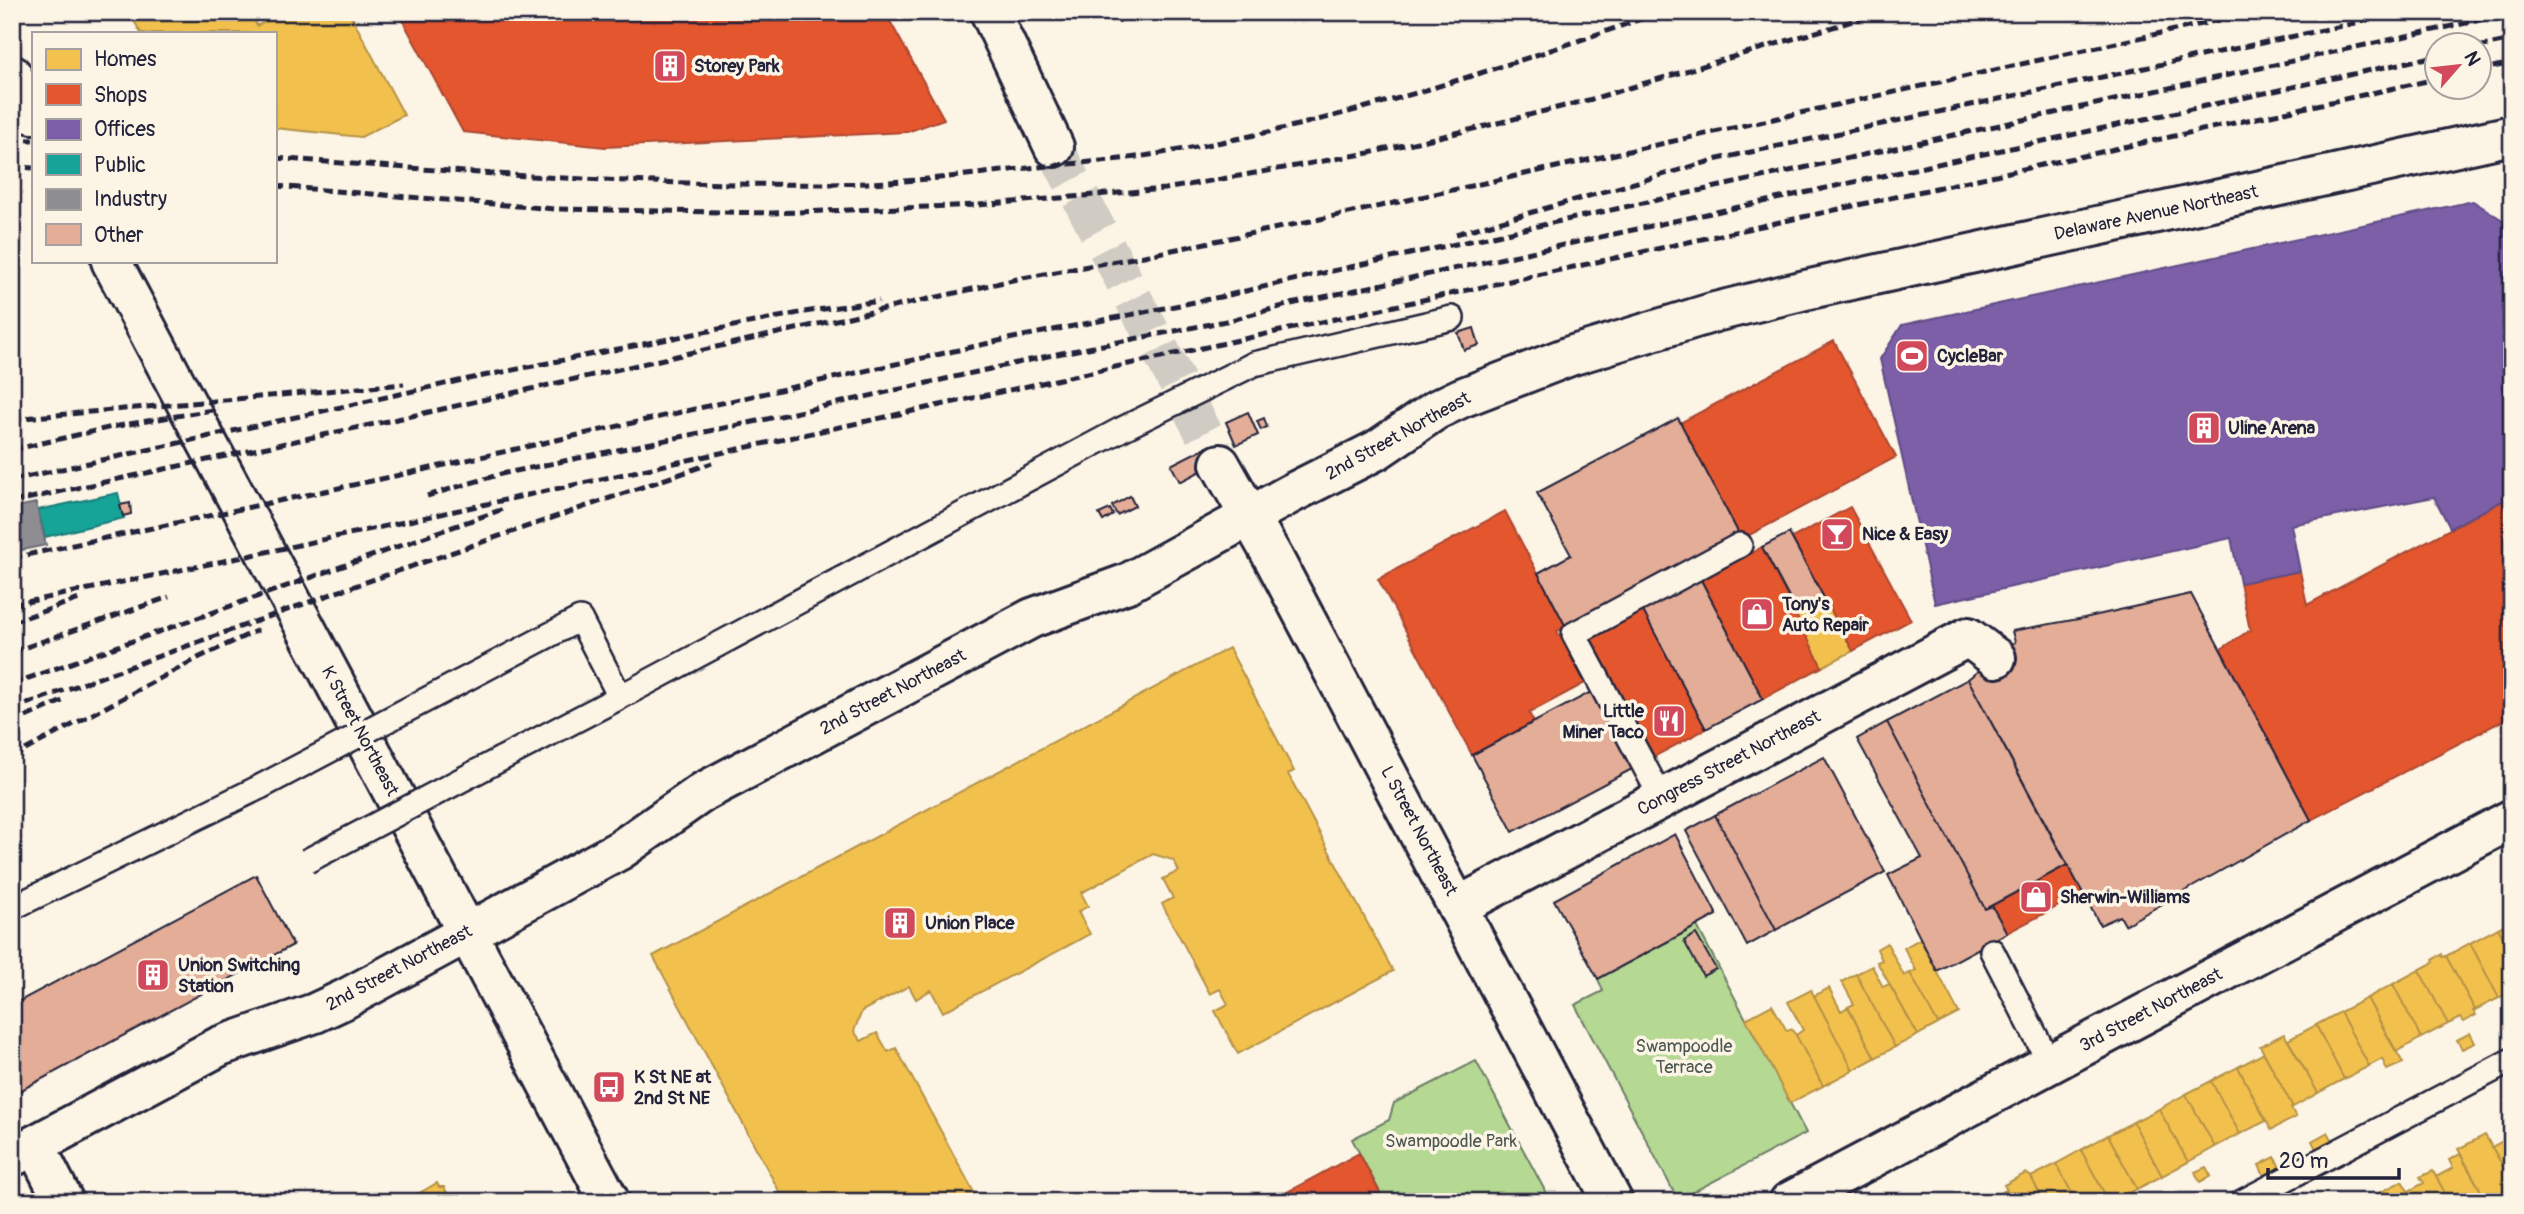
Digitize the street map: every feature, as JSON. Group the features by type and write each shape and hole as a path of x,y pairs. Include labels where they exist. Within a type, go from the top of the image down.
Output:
{"street":[{"path":"990,12 1054,147"},
{"path":"12,75 32,112"},
{"name":"Delaware Avenue Northeast","path":"1801,291 2512,135"},
{"name":"K Street Northeast","path":"112,262 610,1202"},
{"name":"2nd Street Northeast","path":"24,1151 220,1046 314,1013 620,850 703,792 1032,618 1128,583 1377,450 1436,410 1570,356 1643,333 1801,291"},
{"name":"L Street Northeast","path":"1220,464 1459,906 1613,1202"},
{"name":"Congress Street Northeast","path":"1459,906 1968,637 1996,658"},
{"name":"3rd Street Northeast","path":"1789,1202 2512,819"},
{"path":"24,1151 64,1202"}],"lane":[{"path":"307,861 1120,430 1254,363 1452,318"},
{"path":"1662,799 1574,634 1740,545"},
{"path":"12,908 260,787 580,619 620,697"},
{"path":"1992,951 2050,1064"},
{"path":"2242,1202 2512,1060"}],"green space":[{"name":"Swampoodle Terrace","path":"1697,926 1806,1133 1678,1200 1575,1005 1603,991 1598,979"},
{"name":"Swampoodle Park","path":"1476,1061 1551,1202 1385,1202 1352,1139 1389,1120 1394,1103"}],"building: Homes":[{"path":"129,12 250,12 257,26 283,12 349,12 404,115 361,137 276,128 276,32 140,32"},
{"path":"1823,596 1853,651 1822,667 1793,612"},
{"name":"Union Place","path":"1229,648 1294,771 1288,774 1393,971 1238,1054 1215,1011 1228,1004 1220,989 1210,994 1162,904 1173,898 1163,879 1179,871 1173,860 1153,854 1081,893 1088,906 1078,912 1090,934 943,1012 931,990 916,999 909,986 862,1011 854,1031 861,1041 877,1033 888,1052 896,1048 977,1198 972,1202 785,1202 653,956"},
{"path":"2512,921 2512,954 2498,928"},
{"path":"2498,928 2512,954 2512,991 2499,998 2470,943"},
{"path":"1920,939 1959,1013 1938,1024 1910,973 1916,970 1904,948"},
{"path":"1887,943 1904,976 1910,973 1938,1024 1918,1035 1877,962 1882,960 1877,949"},
{"path":"2470,943 2499,998 2475,1010 2446,956"},
{"path":"2442,954 2443,957 2446,956 2475,1010 2473,1011 2476,1015 2464,1022 2461,1018 2448,1024 2419,970"},
{"path":"1872,966 1883,987 1889,984 1918,1035 1895,1047 1856,974"},
{"path":"2419,970 2448,1024 2421,1038 2393,984"},
{"path":"1856,974 1895,1047 1875,1058 1848,1007 1854,1004 1842,982"},
{"path":"2393,984 2421,1038 2396,1052 2367,998"},
{"path":"1829,988 1841,1011 1848,1007 1875,1058 1853,1070 1814,996"},
{"path":"1811,990 1853,1070 1823,1086 1796,1035 1803,1030 1788,1002"},
{"path":"2367,998 2403,1063 2387,1070 2382,1059 2369,1066 2340,1012"},
{"path":"1772,1005 1787,1031 1791,1029 1796,1035 1823,1086 1790,1103 1746,1019"},
{"path":"2340,1012 2369,1066 2344,1079 2316,1025"},
{"path":"2316,1025 2344,1079 2318,1093 2288,1040"},
{"path":"2470,1033 2475,1043 2462,1049 2457,1040"},
{"path":"2284,1034 2318,1093 2293,1107 2260,1046"},
{"path":"2264,1053 2296,1117 2271,1130 2238,1067"},
{"path":"2238,1067 2266,1121 2240,1134 2211,1081"},
{"path":"2211,1081 2240,1134 2215,1147 2186,1094"},
{"path":"2186,1094 2215,1147 2188,1162 2159,1109"},
{"path":"2159,1109 2188,1162 2162,1176 2133,1122"},
{"path":"2133,1122 2162,1176 2137,1189 2108,1135"},
{"path":"2512,1126 2512,1182 2492,1147 2508,1138 2504,1130"},
{"path":"2328,1132 2334,1143 2317,1151 2312,1141"},
{"path":"2108,1135 2137,1189 2113,1202 2109,1202 2081,1150"},
{"path":"2485,1135 2512,1182 2512,1202 2487,1202 2458,1149"},
{"path":"2081,1150 2109,1202 2077,1202 2056,1164"},
{"path":"2460,1154 2487,1202 2450,1202 2436,1177 2453,1168 2449,1160"},
{"path":"2275,1157 2280,1168 2264,1176 2259,1165"},
{"path":"2056,1164 2077,1202 2044,1202 2031,1177"},
{"path":"2206,1167 2211,1176 2200,1182 2195,1172"},
{"path":"2433,1171 2450,1202 2415,1202 2409,1191 2424,1183 2420,1177"},
{"path":"2026,1173 2031,1177 2044,1202 2010,1202 2004,1185"},
{"path":"2402,1181 2415,1202 2385,1202 2379,1193"},
{"path":"437,1183 439,1187 444,1187 448,1195 446,1202 404,1202"},
{"path":"2004,1191 2010,1202 1985,1202"},
{"path":"1974,1194 1978,1202 1959,1202"}],"building: Shops":[{"name":"Storey Park","path":"398,12 885,12 944,119 907,132 605,147 463,132"},
{"path":"1834,341 1896,457 1742,539 1680,423"},
{"path":"2512,496 2512,716 2311,820 2221,649 2250,630 2240,583 2300,571 2307,605"},
{"path":"1850,507 1911,620 1853,651 1792,538"},
{"path":"1505,511 1566,627 1557,631 1585,683 1529,713 1534,722 1472,755 1378,579"},
{"path":"1762,547 1822,667 1763,699 1701,580"},
{"path":"1643,611 1706,729 1648,760 1585,641"},
{"path":"2067,865 2083,893 2007,933 1992,906"},
{"path":"1359,1153 1385,1202 1269,1202"}],"building: Offices":[{"name":"Uline Arena","path":"2473,201 2507,223 2512,242 2512,496 2450,528 2434,497 2291,525 2300,571 2240,583 2231,538 1935,604 1880,359 1902,325"}],"building: Public":[{"path":"118,493 124,518 45,537 38,510"}],"building: Industry":[{"path":"36,503 46,545 12,552 12,508"}],"building: Other":[{"path":"1114,12 1136,12 1119,22"},
{"path":"1474,328 1479,345 1464,350 1458,333"},
{"path":"1248,412 1258,435 1236,445 1226,422"},
{"path":"1264,418 1267,427 1261,430 1257,421"},
{"path":"1678,418 1739,534 1566,627 1538,573 1571,555 1537,493"},
{"path":"1210,445 1218,462 1180,482 1171,465"},
{"path":"1130,496 1135,506 1117,515 1112,506"},
{"path":"130,503 131,514 123,516 120,505"},
{"path":"1110,509 1113,515 1103,521 1099,514"},
{"path":"1789,533 1823,596 1796,611 1762,547"},
{"path":"1701,580 1763,699 1706,729 1643,611"},
{"path":"2191,594 2311,820 2125,925 2120,916 2100,925 1968,679 2015,642 2012,631"},
{"path":"1968,679 2067,865 1985,909 1887,722"},
{"path":"1591,692 1632,769 1513,832 1472,755"},
{"path":"1887,722 1985,909 1992,906 2007,933 1937,971 1888,875 1922,858 1857,739"},
{"path":"1824,757 1885,872 1776,930 1715,815"},
{"path":"1715,815 1776,930 1747,946 1686,831"},
{"path":"1675,834 1717,915 1598,979 1554,900"},
{"name":"Union Switching Station","path":"256,875 293,945 12,1095 12,1005"},
{"path":"1696,934 1716,969 1703,976 1684,941"}],"tunnel":[{"path":"1054,147 1220,464"}],"railway":[{"path":"276,158 646,182 794,184 911,181 1150,155 1280,129 1472,76 1661,12"},
{"path":"276,186 555,209 773,213 978,205 1165,189 1369,153 1478,128 1592,99 1883,12"},
{"path":"12,502 416,415 1017,279 1144,256 1358,211 2256,12"},
{"path":"1456,234 1718,159 2407,12"},
{"path":"12,558 409,473 1003,340 1220,297 2512,13"},
{"path":"2492,44 2512,40"},
{"path":"427,496 501,474 758,421 1057,354 1231,320 1291,304 2422,59"},
{"path":"2492,67 2512,63"},
{"path":"12,605 248,556 2422,82"},
{"path":"12,139 32,140"},
{"path":"12,166 32,168"},
{"path":"12,480 463,380 804,312 879,301"},
{"path":"12,419 404,384"},
{"path":"12,450 112,427 218,409"},
{"path":"12,709 340,591 712,463"},
{"path":"12,684 506,508"},
{"path":"12,652 169,597"},
{"path":"12,622 79,599"},
{"path":"12,757 200,657 258,630"},
{"path":"12,723 67,699"}],"place":[{"name":"Storey Park","path":"670,66"},
{"name":"CycleBar","path":"1912,356"},
{"name":"Uline Arena","path":"2204,428"},
{"name":"Nice & Easy","path":"1837,534"},
{"name":"Tony's Auto Repair","path":"1757,614"},
{"name":"Little Miner Taco","path":"1669,721"},
{"name":"Sherwin-Williams","path":"2036,897"},
{"name":"Union Place","path":"900,923"},
{"name":"Union Switching Station","path":"153,975"},
{"name":"K St NE at 2nd St NE","path":"609,1087"}]}
